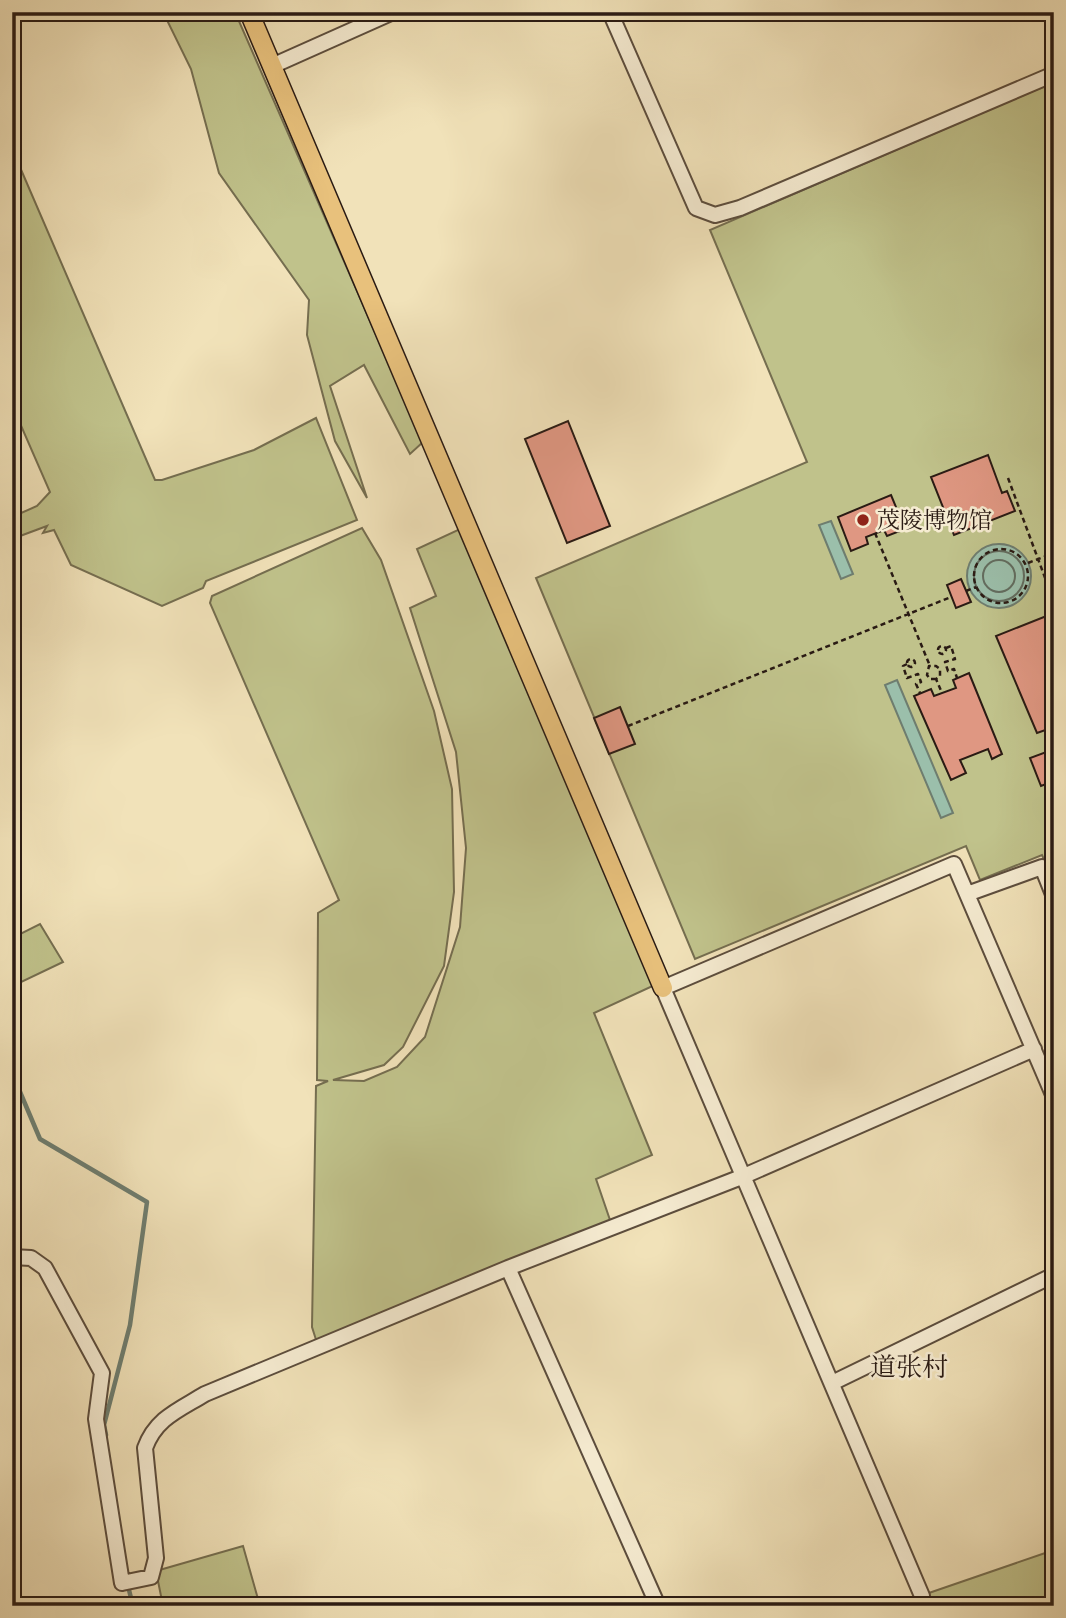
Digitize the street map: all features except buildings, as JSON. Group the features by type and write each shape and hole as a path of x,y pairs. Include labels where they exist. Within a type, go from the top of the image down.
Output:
{"main road":[{"path":"250,12 663,988"}],"street":[{"path":"272,66 393,12"},
{"path":"610,12 696,208 715,215 740,208 1054,74"},
{"path":"922,1596 663,988 954,864 1054,1097"},
{"path":"967,894 1042,867 1054,897"},
{"path":"12,1257 31,1258 45,1268 102,1373 96,1419 122,1583 151,1577 156,1558 145,1448 151,1432 163,1420 205,1394 509,1268 744,1176 1034,1049"},
{"path":"509,1268 658,1606"},
{"path":"832,1383 1054,1275"}],"path":[{"path":"1007,478 1054,602"},
{"path":"875,533 930,666"},
{"path":"1054,540 1054,545"},
{"path":"1007,550 1022,559 1026,567 1026,585 1022,593 1006,603 989,600 976,587 974,570 977,562 990,551 1007,550"},
{"path":"1028,563 1054,554"},
{"path":"966,591 976,587"},
{"path":"628,726 951,597"},
{"path":"946,648 951,646 955,659 945,662 948,671 954,669 957,678"},
{"path":"907,664 903,666 907,678 918,674 921,682 916,684 920,693"},
{"path":"940,669 940,676 936,679 930,679 927,675 926,670 930,666 940,669 947,667"},
{"path":"919,678 927,675"},
{"path":"936,679 942,693"}],"green space":[{"path":"163,12 235,12 423,442 410,454 364,365 330,386 367,498 335,441 307,335 309,300 219,173 191,69"},
{"name":"茂陵博物馆","path":"1054,82 1054,881 1042,855 980,880 966,846 695,959 536,578 807,462 710,230"},
{"path":"16,158 155,480 254,450 316,418 357,520 206,581 203,588 162,606 71,565 54,530 43,533 47,526 12,539 12,517 37,506 50,492 12,405 12,160"},
{"path":"362,528 381,560 434,711 452,789 454,892 444,966 403,1047 384,1065 333,1080 364,1081 397,1067 425,1037 460,927 466,848 456,752 410,608 436,596 417,549 460,529 657,984 594,1013 652,1155 596,1179 611,1223 318,1346 312,1327 316,1086 328,1081 317,1080 318,913 339,900 210,603 212,596"},
{"path":"40,924 63,962 15,985 12,979 12,938"},
{"path":"243,1546 260,1606 163,1606 156,1571"},
{"path":"1054,1550 1054,1606 891,1606"}],"water":[{"path":"831,521 853,574 841,579 819,525"},
{"path":"999,544 1011,546 1022,553 1029,564 1029,588 1022,599 1011,606 999,608 987,606 976,599 969,588 967,576 969,564 976,553 987,546"},
{"path":"897,680 953,813 941,818 885,685"}],"waterway":[{"path":"12,1073 40,1139 147,1202 130,1325 104,1425 106,1435"},
{"path":"128,1586 133,1606"}],"place":[{"name":"茂陵博物馆","path":"863,520"}],"district":[{"name":"道张村","path":"909,1367"}]}
